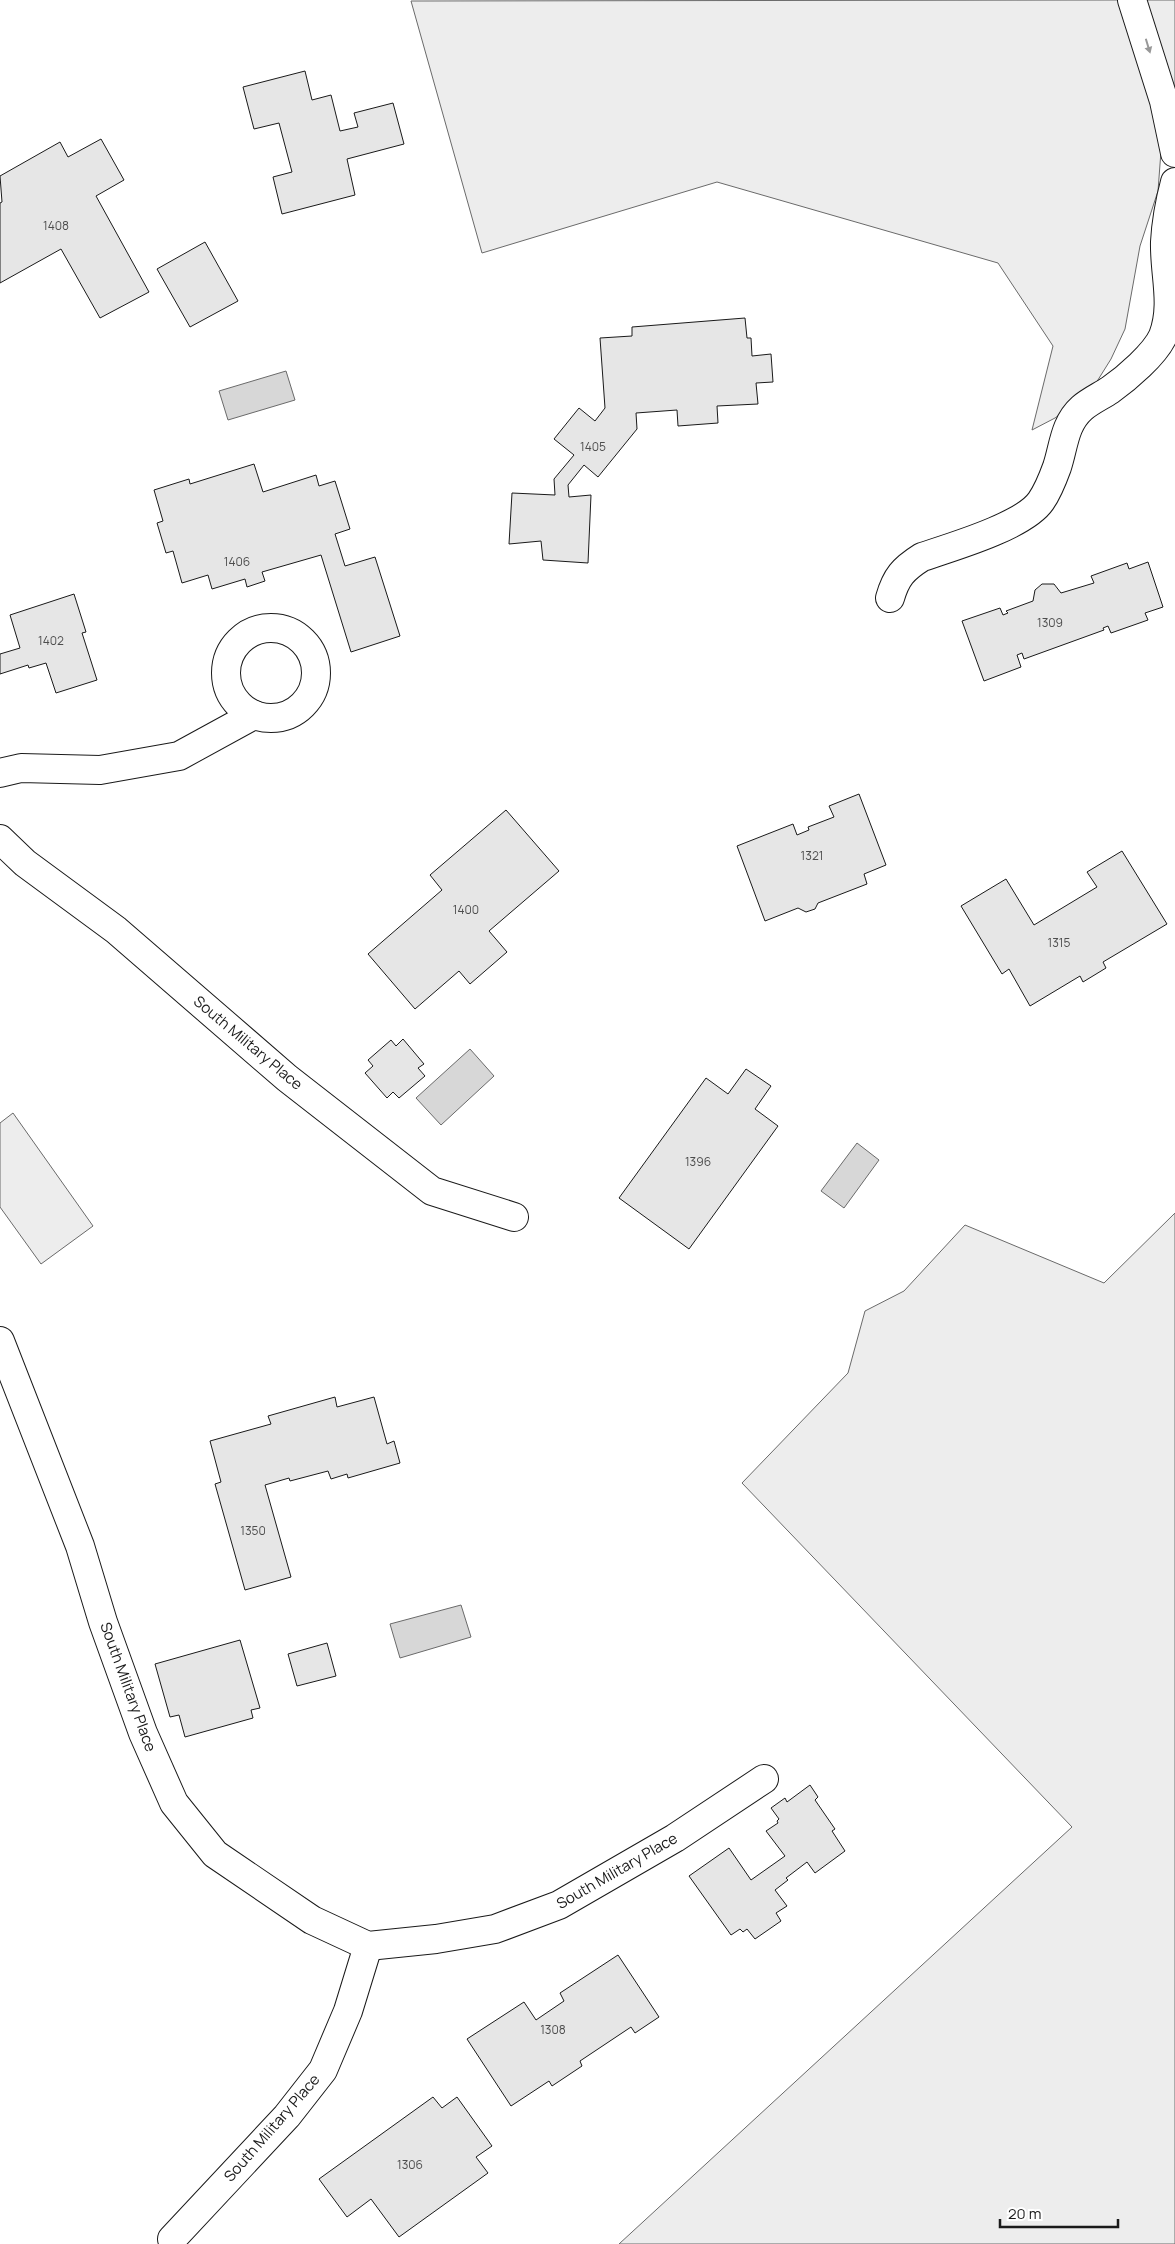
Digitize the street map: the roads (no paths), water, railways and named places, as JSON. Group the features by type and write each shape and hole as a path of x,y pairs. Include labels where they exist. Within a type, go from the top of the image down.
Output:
{"street":[{"path":"1132,0 1164,101 1175,153"},
{"path":"890,598 895,580 910,564 922,557 1014,522 1031,512 1041,501 1057,467 1067,428 1083,407 1112,389 1143,362 1163,336 1173,308 1165,243 1170,202 1175,182"},
{"path":"0,773 21,768 100,770 178,756 254,715"},
{"name":"South Military Place","path":"0,839 25,863 116,930 287,1078 432,1191 514,1217"},
{"name":"South Military Place","path":"0,1341 80,1546 103,1622 143,1733 174,1803 215,1854 312,1920 368,1946 495,1929 559,1905 675,1838 764,1779"},
{"name":"South Military Place","path":"172,2239 287,2116 323,2070 348,2011 368,1946"}]}
